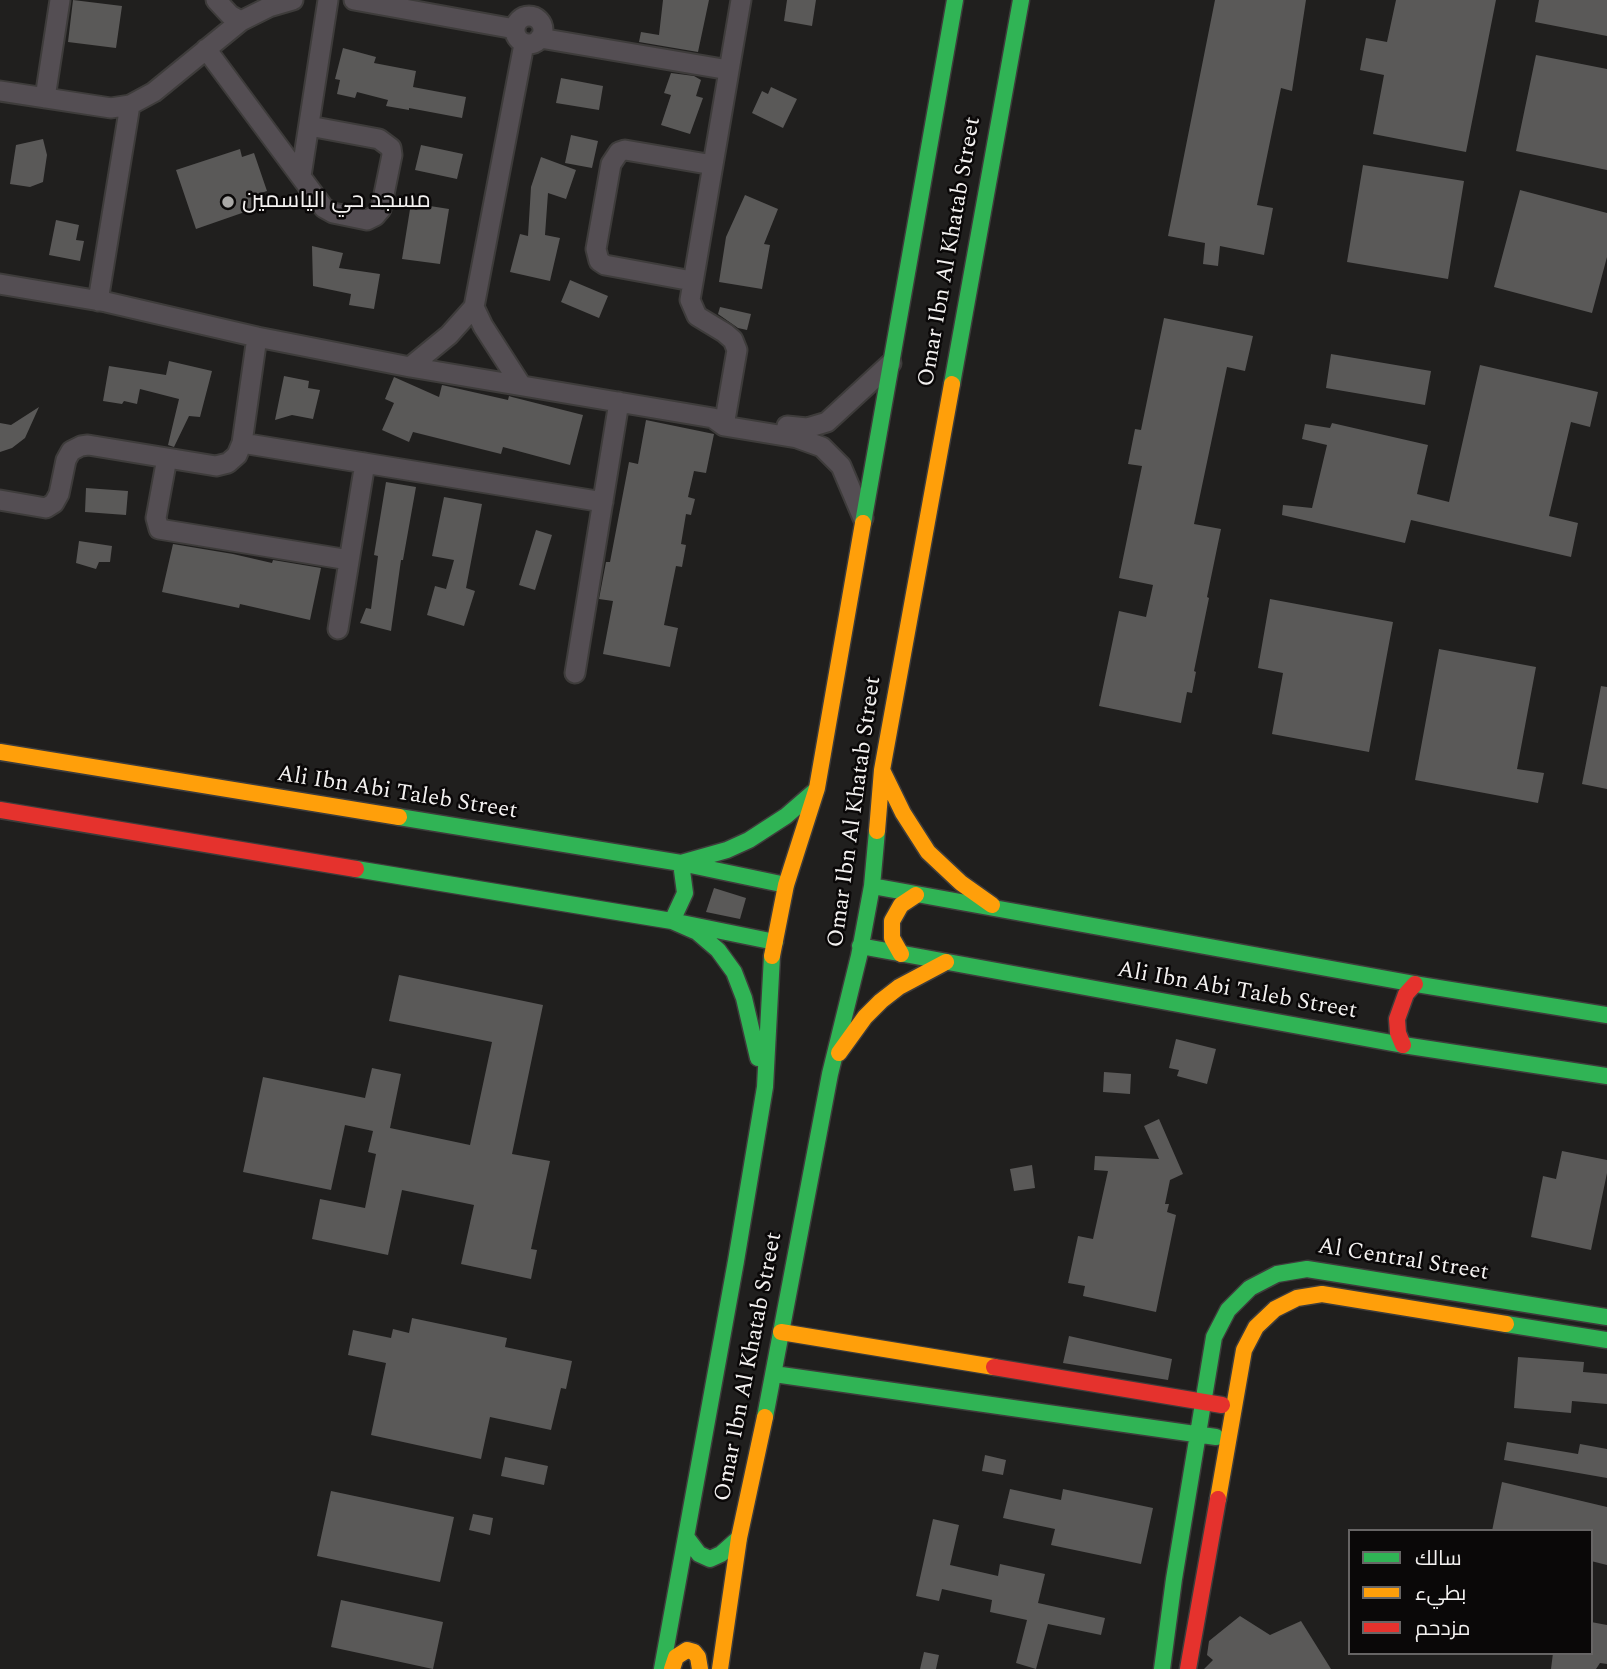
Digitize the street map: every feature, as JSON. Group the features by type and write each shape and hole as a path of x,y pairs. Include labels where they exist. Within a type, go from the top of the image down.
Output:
{"street":[{"path":"45,98 60,0"},
{"path":"216,0 230,15 242,21"},
{"path":"0,90 111,108 130,106 154,92 242,21 269,7 293,0"},
{"path":"301,176 328,0"},
{"path":"354,0 528,25 729,70"},
{"path":"721,419 737,350 733,340 697,316 690,300 741,0"},
{"name":"Omar Ibn Al Khatab Street","path":"662,1669 765,1087 770,968 786,885 817,788 956,0"},
{"name":"Omar Ibn Al Khatab Street","path":"720,1669 739,1538 774,1374 830,1074 872,886 882,770 1021,0"},
{"path":"410,366 449,335 474,307 528,25"},
{"path":"206,49 328,211 367,220 375,216 381,209 392,155 391,148 380,139 309,126"},
{"path":"98,301 130,106"},
{"path":"692,281 605,265 599,261 596,248 602,212 611,164 619,152 625,150 713,165"},
{"path":"0,284 98,301 257,337 410,366 784,431 810,441 833,456 848,478 864,519"},
{"path":"474,307 521,385"},
{"path":"0,500 46,508 54,503 59,494 66,460 71,451 80,446 88,445 216,466 228,463 237,455 242,443 257,337"},
{"path":"784,431 827,422 891,363"},
{"path":"575,673 619,402"},
{"path":"242,443 603,502"},
{"path":"167,458 156,518 159,529 349,560"},
{"path":"338,629 365,463"},
{"name":"Ali Ibn Abi Taleb Street","path":"0,752 681,863 786,885"},
{"path":"882,770 903,813 928,852 961,883 1000,910"},
{"path":"671,921 685,893 681,863 727,850 748,840 786,816 817,788"},
{"path":"0,810 671,921 775,942"},
{"name":"Ali Ibn Abi Taleb Street","path":"872,886 1415,984 1606,1014"},
{"path":"901,954 892,938 892,920 901,905 916,895"},
{"path":"671,921 697,932 718,950 734,972 744,998 765,1087"},
{"name":"Ali Ibn Abi Taleb Street","path":"860,946 1404,1045 1607,1076"},
{"path":"830,1074 851,1035 881,1001 908,982 946,962"},
{"path":"1404,1045 1398,1032 1399,1006 1415,984"},
{"name":"Al Central Street","path":"1162,1669 1214,1337 1228,1310 1250,1288 1277,1274 1307,1269 1607,1317"},
{"path":"1439,1313 1440,1290"},
{"name":"Al Central Street","path":"1188,1669 1244,1350 1256,1327 1275,1309 1297,1298 1322,1294 1607,1340"},
{"path":"1518,1326 1520,1302"},
{"path":"781,1332 1198,1434 1228,1439"},
{"path":"774,1374 1203,1402 1234,1408"},
{"path":"687,1538 699,1554 710,1559 721,1554 739,1538"},
{"path":"1174,1579 1202,1584"},
{"path":"672,1669 676,1657 687,1650 698,1657 700,1669"}],"building":[{"path":"73,0 122,6 116,48 68,42"},
{"path":"663,0 709,0 698,52 639,42 641,32 659,35"},
{"path":"787,0 816,0 812,26 784,21"},
{"path":"1215,0 1306,0 1292,91 1281,88 1257,205 1273,208 1264,255 1220,246 1218,266 1203,264 1205,243 1168,236"},
{"path":"1396,0 1496,0 1466,152 1373,134 1384,75 1360,70 1366,38 1387,42"},
{"path":"1539,0 1607,0 1607,36 1535,22"},
{"path":"343,48 376,57 374,63 416,71 413,87 466,97 462,118 386,106 388,100 357,92 355,98 337,94 340,80 335,79"},
{"path":"1536,55 1607,69 1607,170 1516,151"},
{"path":"671,73 694,76 701,80 696,96 703,98 690,134 661,125 671,95 664,93"},
{"path":"561,78 603,86 599,110 556,103"},
{"path":"771,87 797,99 783,128 752,113 762,91 768,94"},
{"path":"571,135 598,141 592,168 565,163"},
{"path":"43,139 47,155 43,182 30,187 10,184 16,145"},
{"path":"421,145 463,154 457,179 415,170"},
{"path":"240,149 242,157 254,153 267,191 258,194 262,206 196,229 176,170"},
{"path":"541,157 576,170 566,199 548,193 545,235 560,238 550,281 510,272 520,234 528,236 531,187"},
{"path":"1363,165 1464,181 1448,279 1347,262"},
{"path":"1520,190 1607,213 1607,257 1592,313 1494,287"},
{"path":"745,195 778,209 764,244 770,245 762,289 719,282 726,237"},
{"path":"411,203 449,209 440,264 402,259"},
{"path":"56,220 79,225 76,240 84,241 80,261 49,255"},
{"path":"312,246 343,253 339,268 380,274 374,309 349,305 351,294 313,286"},
{"path":"570,280 608,296 599,318 561,302"},
{"path":"720,307 751,314 747,330 738,328 718,314"},
{"path":"1164,318 1253,336 1245,371 1227,367 1194,524 1221,529 1192,693 1187,692 1181,723 1099,706 1119,611 1146,617 1153,585 1119,578 1142,466 1128,464 1135,429 1141,430"},
{"path":"1331,354 1431,371 1425,405 1326,388"},
{"path":"169,361 212,371 200,417 189,416 174,447 168,445 179,399 140,389 137,404 103,401 109,366 166,375"},
{"path":"1480,365 1598,392 1590,427 1571,422 1549,516 1578,523 1571,557 1411,520 1405,543 1282,515 1283,505 1312,508 1327,445 1302,439 1305,424 1330,428 1332,423 1428,445 1417,494 1449,502"},
{"path":"284,376 309,381 308,388 320,390 313,419 292,415 275,420"},
{"path":"394,377 439,397 442,385 508,400 509,396 583,415 570,465 503,447 501,454 413,432 409,442 382,430 394,403 385,399"},
{"path":"39,407 25,438 12,448 0,452 0,423 11,425"},
{"path":"646,420 714,434 706,473 694,471 688,497 695,499 691,515 686,514 681,544 686,545 682,567 676,566 664,625 678,628 670,667 603,654 613,601 599,599 606,562 610,562 629,462 638,464"},
{"path":"386,482 416,487 401,560 391,631 360,623 366,608 371,609 378,556 374,555"},
{"path":"86,488 128,491 126,515 85,512"},
{"path":"444,497 482,504 466,588 475,591 464,626 427,615 435,586 446,589 454,560 432,556"},
{"path":"536,530 552,535 535,590 519,585"},
{"path":"79,541 112,546 110,562 99,562 96,569 76,563"},
{"path":"173,544 272,563 273,560 321,568 310,620 240,604 239,608 162,592"},
{"path":"1270,599 1393,622 1369,752 1272,734 1283,673 1258,668"},
{"path":"1439,649 1536,667 1517,769 1544,773 1538,803 1415,780"},
{"path":"1601,686 1607,687 1607,789 1582,784"},
{"path":"714,888 746,898 740,919 706,912"},
{"path":"399,975 543,1005 512,1154 550,1161 531,1249 537,1250 531,1279 461,1264 474,1205 402,1190 388,1255 312,1239 320,1199 365,1208 376,1154 368,1152 373,1131 345,1125 331,1190 243,1172 263,1077 365,1098 372,1068 401,1074 390,1128 470,1145 492,1042 389,1021"},
{"path":"1176,1039 1216,1049 1207,1084 1177,1076 1179,1070 1169,1068"},
{"path":"1104,1072 1131,1074 1130,1094 1103,1092"},
{"path":"1159,1119 1183,1174 1170,1180 1165,1204 1169,1204 1167,1212 1176,1215 1156,1312 1083,1296 1085,1286 1068,1283 1078,1236 1093,1239 1108,1171 1094,1170 1095,1156 1159,1159 1144,1126"},
{"path":"1562,1151 1607,1160 1607,1173 1591,1250 1531,1237 1543,1176 1556,1179"},
{"path":"1032,1165 1035,1188 1014,1191 1010,1169"},
{"path":"412,1318 507,1338 505,1347 572,1361 566,1389 561,1388 551,1430 490,1417 481,1459 371,1435 386,1363 348,1355 353,1330 391,1338 393,1329 409,1333"},
{"path":"1069,1336 1172,1359 1168,1380 1063,1363"},
{"path":"1518,1357 1584,1362 1583,1372 1607,1374 1607,1404 1572,1401 1571,1413 1514,1408"},
{"path":"1507,1442 1578,1454 1580,1444 1607,1449 1607,1478 1504,1460"},
{"path":"985,1455 1006,1460 1003,1475 982,1471"},
{"path":"505,1457 548,1466 544,1485 501,1476"},
{"path":"1502,1482 1607,1507 1607,1565 1593,1562 1593,1529 1492,1529"},
{"path":"1010,1489 1061,1500 1063,1489 1153,1508 1141,1564 1051,1545 1055,1529 1003,1518"},
{"path":"331,1491 454,1517 440,1582 317,1556"},
{"path":"473,1514 493,1518 490,1535 469,1530"},
{"path":"933,1519 959,1525 950,1565 998,1576 1000,1564 1045,1574 1038,1603 1105,1618 1101,1635 1048,1624 1036,1669 1016,1663 1027,1620 990,1612 992,1600 942,1589 939,1601 916,1596"},
{"path":"341,1600 443,1622 433,1669 331,1647"},
{"path":"1240,1616 1270,1635 1301,1621 1331,1669 1204,1669 1213,1660 1207,1655 1209,1641"},
{"path":"1593,1622 1607,1625 1607,1664 1600,1663 1596,1669 1551,1669 1553,1655 1593,1655"},
{"path":"924,1652 939,1655 936,1669 920,1669"}],"traffic: fast":[{"path":"863,523 955,0"},
{"path":"952,384 1021,0"},
{"path":"758,1058 744,998 734,972 718,950 697,932 672,921 685,893 681,863 727,850 749,840 786,816 816,790"},
{"path":"399,817 681,863 786,885"},
{"path":"765,1417 830,1074 859,956 872,886 877,831"},
{"path":"356,869 672,921 775,942"},
{"path":"872,886 1415,984 1607,1015"},
{"path":"860,946 1403,1045 1607,1076"},
{"path":"662,1669 765,1087 772,956"},
{"path":"1162,1669 1214,1337 1228,1310 1250,1288 1277,1274 1307,1269 1607,1317"},
{"path":"1506,1324 1607,1340"},
{"path":"774,1374 1216,1437"},
{"path":"687,1538 699,1554 710,1559 721,1554 739,1538"}],"traffic: slow":[{"path":"877,831 882,770 952,384"},
{"path":"772,956 786,885 817,788 863,523"},
{"path":"0,752 399,817"},
{"path":"882,770 903,813 928,852 961,883 992,905"},
{"path":"901,954 892,938 892,921 901,905 916,895"},
{"path":"839,1053 865,1017 881,1001 899,987 946,962"},
{"path":"1218,1499 1244,1350 1256,1327 1275,1309 1297,1298 1322,1294 1506,1324"},
{"path":"781,1332 994,1367"},
{"path":"720,1669 739,1538 765,1417"},
{"path":"672,1669 676,1657 687,1650 698,1657 700,1669"}],"traffic: jam":[{"path":"0,810 356,869"},
{"path":"1403,1045 1398,1033 1397,1019 1406,994 1415,984"},
{"path":"994,1367 1222,1405"},
{"path":"1188,1669 1218,1499"}],"place":[{"name":"مسجد حي الياسمين","path":"228,202"}]}
